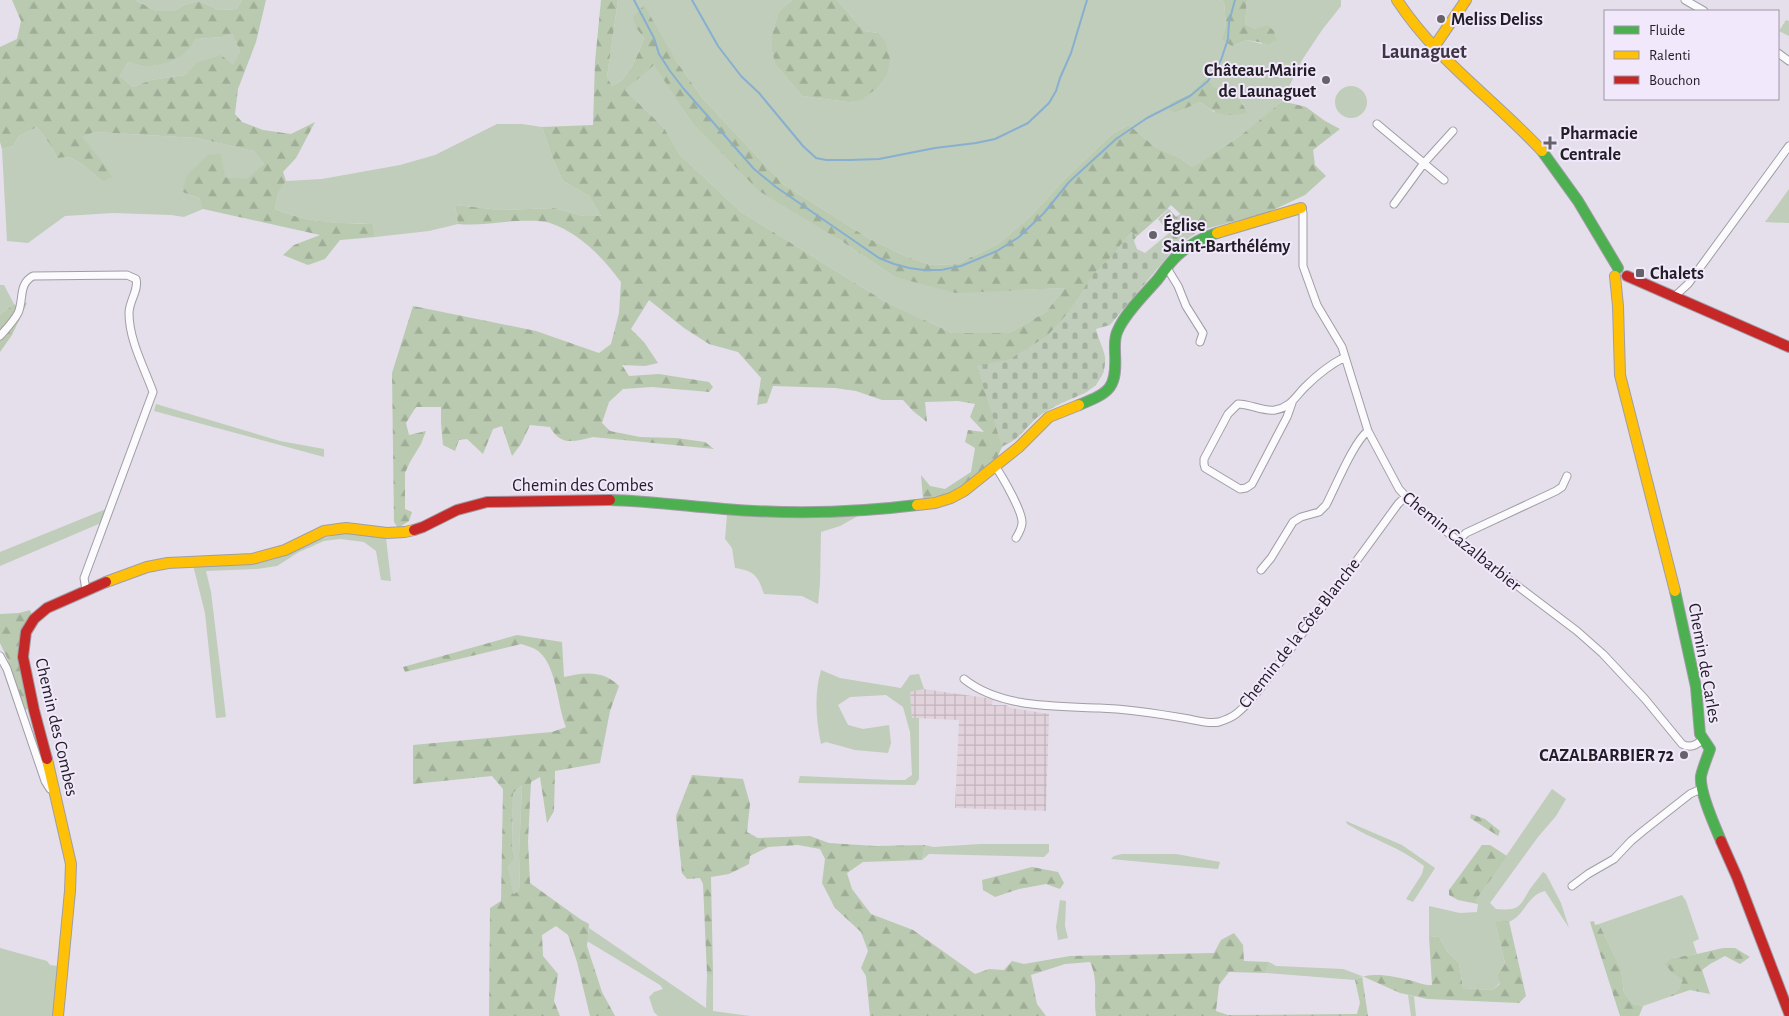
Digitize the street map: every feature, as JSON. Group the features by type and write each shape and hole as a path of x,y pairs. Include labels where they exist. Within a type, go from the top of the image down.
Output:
{"street":[{"path":"1397,0 1412,22 1434,47 1525,133 1549,159 1590,221 1621,274 1789,347"},
{"path":"1434,47 1466,0"},
{"path":"1687,1 1702,10"},
{"path":"1378,124 1444,180"},
{"path":"1394,204 1424,163 1453,131"},
{"path":"1675,296 1688,284 1789,146"},
{"name":"Chemin des Combes","path":"58,1016 71,864 23,657 24,639 29,625 40,613 57,602 147,568 168,563 252,559 268,556 324,531 346,528 387,533 405,532 423,527 456,510 487,502 598,499 660,502 725,509 815,512 904,507 935,503 964,491 1019,446 1049,417 1098,397 1108,390 1114,382 1116,368 1115,339 1118,329 1136,304 1178,255 1206,236 1301,208"},
{"name":"Chemin Cazalbarbier","path":"1301,208 1303,213 1303,266 1317,305 1336,334 1368,431 1405,497 1458,541 1576,631 1603,654 1645,699 1682,744 1686,747 1692,746 1704,739"},
{"path":"1167,268 1178,286 1186,306 1203,333 1200,342"},
{"name":"Chemin de Carles","path":"1621,274 1622,285 1618,306 1620,375 1683,624 1696,687 1700,734 1710,752 1702,770 1703,788 1710,815 1737,877 1789,1013"},
{"path":"0,336 18,314 22,289 33,276 127,275 136,279 136,287 130,302 130,325 134,343 154,392 84,578 86,590"},
{"path":"1686,301 1688,284"},
{"path":"1292,403 1273,410 1238,404 1228,414 1204,459 1206,468 1240,489 1252,484 1287,417 1292,403 1305,387 1345,357"},
{"path":"1261,570 1271,558 1293,522 1301,517 1319,512 1326,505 1357,445 1368,431"},
{"path":"995,466 1001,474 1022,517 1022,526 1016,538"},
{"path":"1458,541 1466,533 1556,491 1562,487 1567,476"},
{"name":"Chemin de la Côte Blanche","path":"964,679 972,686 1005,699 1045,706 1111,708 1205,722 1217,722 1228,719 1237,713 1266,680 1322,609 1405,497"},
{"path":"0,656 45,782 50,788 55,789"},
{"path":"1572,886 1614,859 1642,831 1690,794 1703,788"}],"shaded area":[{"path":"924,689 993,699 992,705 1006,705 1011,708 1049,714 1046,811 955,808 959,720 912,718 910,692"}],"green space":[{"path":"12,0 135,0 156,11 174,11 184,5 199,1 219,10 237,9 242,0 266,0 256,42 238,89 235,114 242,122 263,130 291,134 315,122 296,158 283,172 286,181 278,194 275,209 311,220 373,224 375,237 340,240 325,259 308,265 283,255 294,245 320,235 203,209 199,198 182,192 187,175 208,155 221,154 225,177 247,179 264,164 254,151 197,138 94,132 82,137 104,163 112,177 103,182 85,166 70,157 57,158 50,144 37,127 19,136 13,146 2,149 0,142 0,47 17,39 21,21","holes":["232,34 240,51 233,65 221,55 196,63 185,75 151,80 133,87 120,76 128,62 145,67 169,62 182,55 196,39 222,37"]},
{"path":"135,0 242,0 237,9 219,10 199,1 184,5 174,11 156,11"},
{"path":"601,0 618,0 607,77 612,86 628,73 639,51 644,38 637,29 633,17 644,5 676,61 704,100 783,184 868,238 907,257 931,265 957,264 998,244 1032,215 1062,182 1112,134 1129,125 1155,147 1180,158 1192,167 1239,137 1282,101 1306,107 1340,129 1313,150 1315,165 1326,176 1305,195 1269,212 1198,231 1171,205 1136,237 1135,235 1067,314 1104,371 1096,385 1085,393 1067,400 1036,418 1017,438 1002,447 997,458 971,481 949,494 923,499 921,475 930,486 945,489 971,472 975,448 965,442 968,430 984,432 970,417 975,404 958,401 925,402 927,422 903,400 882,400 856,391 835,388 773,386 767,403 757,405 761,378 738,352 709,344 684,328 649,300 631,329 644,342 658,363 645,366 622,365 629,376 659,374 709,382 713,387 709,392 652,387 623,389 609,402 602,423 610,431 640,437 676,438 705,442 714,449 593,437 569,441 559,438 550,427 530,425 521,444 512,456 502,426 493,429 483,454 467,439 459,440 455,451 443,445 441,407 416,407 406,423 409,435 426,431 405,473 405,509 412,512 409,521 398,528 394,522 392,373 413,306 536,331 599,353 611,344 619,313 621,282 590,247 572,233 546,222 516,221 458,224 455,205 500,210 554,208 583,216 601,216 589,196 563,181 552,157 542,127 593,125 595,62","holes":["654,65 690,120 759,191 840,240 895,277 956,293 1065,288 1046,312 1009,333 952,333 884,301 741,212 680,155 664,128 625,90"]},
{"path":"618,0 792,0 779,11 772,35 772,51 775,64 802,96 848,102 878,33 864,31 837,0 1220,0 1224,2 1226,25 1221,40 1232,46 1247,40 1262,44 1256,29 1245,24 1247,0 1341,0 1341,6 1302,60 1282,101 1255,125 1212,156 1192,167 1180,158 1155,147 1129,125 1112,134 1062,182 1032,215 998,244 957,264 931,265 907,257 868,238 783,184 704,100 676,61 637,29 644,38 628,73 612,86 607,77","holes":["1230,91 1244,105 1214,112 1200,102 1175,113 1171,102 1193,92"]},
{"path":"792,0 837,0 864,31 878,33 885,41 890,59 887,74 877,88 861,100 848,102 802,96 775,64 772,51 772,35 779,11"},
{"path":"1220,0 1247,0 1245,24 1256,29 1267,25 1274,31 1276,40 1269,44 1247,40 1232,46 1221,40 1226,25 1224,2"},
{"path":"1786,20 1789,21 1789,36 1779,31"},
{"path":"232,34 240,51 233,66 196,63 185,75 151,80 133,87 120,76 128,62 145,67 193,44 196,39 222,37"},
{"path":"654,64 690,120 840,240 895,277 1015,290 1065,288 1046,312 1009,333 952,333 884,301 741,212 680,155 664,128 625,90"},
{"path":"1206,78 1214,88 1235,95 1247,113 1227,115 1217,113 1200,102 1175,113 1169,109 1171,102 1193,92"},
{"path":"1351,86 1357,87 1362,91 1366,96 1366,108 1362,113 1357,117 1351,118 1345,117 1340,113 1336,108 1335,102 1336,96 1340,91 1345,87"},
{"path":"497,124 522,124 542,127 552,157 563,181 589,196 601,216 583,216 554,208 500,210 455,205 458,224 429,231 375,237 373,224 311,220 275,209 278,194 286,181 322,179 400,165 435,155"},
{"path":"37,127 50,144 57,158 70,157 85,166 103,182 111,177 104,163 81,137 94,132 197,138 254,151 264,164 247,180 225,177 182,192 199,198 203,209 184,217 113,213 65,216 28,243 7,241 2,149 13,146 19,136"},
{"path":"1789,189 1789,223 1765,222"},
{"path":"1169,209 1176,217 1180,214 1198,231 1173,250 1110,325 1096,329 1105,357 1104,369 1100,378 1086,392 1047,410 1016,438 1002,447 977,366 1010,359 1047,336 1067,314 1094,273 1112,256 1131,231 1136,237 1134,241 1137,249 1145,253 1169,233 1158,219"},
{"path":"0,285 4,285 14,304 0,315"},
{"path":"23,302 27,303 12,335 0,352 0,339 11,328"},
{"path":"14,304 17,306 9,323 0,332 0,315"},
{"path":"156,404 280,441 324,449 324,457 154,411"},
{"path":"106,509 101,523 0,566 0,552"},
{"path":"727,515 804,518 858,516 840,526 821,532 818,604 802,596 764,594 755,575 735,568 732,548 725,539"},
{"path":"344,533 386,538 391,581 381,580 376,551 364,542 340,539 324,541 299,552 277,566 257,569 206,571 211,592 226,717 216,718 205,613 193,565 246,564 272,560 320,539"},
{"path":"30,610 32,615 18,647 22,678 30,708 25,710 8,660 0,643 0,614 19,613"},
{"path":"517,635 562,642 564,677 586,673 600,675 607,677 619,686 610,711 600,763 555,771 554,811 547,823 540,777 531,782 528,841 530,883 589,924 587,946 602,992 615,1016 590,1016 577,962 568,935 556,926 542,935 543,956 558,974 554,1001 560,1016 489,1016 490,908 501,901 503,789 492,776 413,784 413,745 552,732 566,727 548,663 535,649 521,644 405,672 403,667","holes":["522,785 519,855 520,887 513,894 508,867 515,858 512,847 513,793"]},
{"path":"821,670 840,678 901,688 910,675 919,674 924,689 910,692 912,718 919,718 919,779 915,785 798,783 800,776 905,780 912,775 910,732 903,707 886,695 850,697 838,705 848,725 863,729 889,725 891,743 888,753 855,750 826,742 821,744 816,707"},
{"path":"692,775 743,779 750,804 747,832 758,838 810,836 829,843 875,846 925,845 922,860 863,862 847,873 852,889 871,914 913,930 975,974 989,969 1004,970 1012,961 1024,964 1070,956 1214,953 1221,940 1234,933 1243,945 1244,961 1269,962 1266,973 1229,972 1219,985 1216,1011 1228,1015 1357,1014 1360,1003 1355,980 1362,977 1368,1016 1096,1016 1095,982 1090,962 1065,964 1031,975 1037,1004 1046,1016 870,1016 866,976 861,968 868,951 861,932 835,908 822,883 825,859 820,849 798,845 768,847 750,856 749,864 729,874 711,877 713,974 707,974 703,884 700,878 687,879 682,873 676,816"},
{"path":"522,785 519,856 520,887 517,892 512,894 508,867 515,858 512,847 513,793"},
{"path":"1552,789 1566,799 1556,816 1538,837 1490,903 1496,909 1510,909 1518,906 1543,872 1546,874 1561,903 1569,928 1545,891 1539,893 1513,919 1508,922 1495,922 1505,963 1497,975 1500,983 1492,990 1463,988 1459,963 1447,951 1439,937 1429,936 1429,906 1460,913 1477,912 1478,904 1476,900"},
{"path":"1471,814 1485,819 1500,831 1498,836 1470,818"},
{"path":"1346,821 1402,845 1435,868 1413,902 1406,899 1422,874 1424,866 1406,854 1347,824"},
{"path":"980,844 1049,844 1049,852 1044,857 929,854 922,860 925,845 933,847"},
{"path":"1482,845 1490,845 1507,856 1476,900 1478,904 1458,900 1449,895 1449,890"},
{"path":"1122,854 1176,854 1220,862 1218,869 1111,859"},
{"path":"1032,867 1058,872 1064,883 1060,889 1046,884 1019,889 995,897 983,890 982,880"},
{"path":"1682,895 1686,901 1699,939 1693,942 1697,954 1672,958 1673,974 1684,980 1679,989 1669,997 1643,1006 1633,1004 1624,993 1621,969 1599,924"},
{"path":"1060,900 1066,901 1065,926 1068,938 1058,940 1056,927"},
{"path":"1509,921 1526,996 1519,1003 1428,999 1400,993 1363,977 1374,975 1389,976 1432,985 1429,936 1439,937 1447,951 1459,963 1463,988 1492,990 1500,984 1497,975 1505,963 1495,922"},
{"path":"1594,921 1595,925 1599,924 1621,969 1624,993 1633,1004 1643,1006 1639,1016 1620,1016 1590,922"},
{"path":"589,928 706,1008 707,974 713,974 713,1011 750,1016 658,1016 654,1012 649,997 654,992 663,989 660,985 587,941"},
{"path":"0,948 47,961 50,965 57,966 53,1016 0,1016"},
{"path":"1723,948 1735,948 1750,957 1740,964 1725,956 1702,970 1710,994 1690,990 1669,997 1679,989 1683,980 1673,974 1665,964 1672,958"},
{"path":"1269,962 1276,966 1343,969 1362,976 1355,980 1266,973"},
{"path":"1408,995 1414,996 1416,1016 1411,1016"}],"waterway":[{"path":"634,0 654,38 659,54 670,71 754,169 776,187 879,258 894,264 924,270 941,270 961,266 997,251 1019,237 1044,213 1069,182 1116,139 1147,118 1190,96 1208,81 1221,60 1228,39 1229,22 1235,0"},
{"path":"692,0 718,46 741,76 759,93 803,146 816,158 826,160 879,159 935,148 976,143 995,139 1028,123 1049,103 1056,91 1071,53 1087,0"}],"traffic: fast":[{"path":"1542,151 1578,201 1618,268"},
{"path":"1079,405 1105,392 1110,387 1115,374 1116,335 1131,310 1178,255 1196,242 1217,233"},
{"path":"610,500 748,511 796,512 869,510 917,505"},
{"path":"1675,591 1696,687 1700,734 1710,749 1701,776 1702,791 1721,841"}],"traffic: slow":[{"path":"1397,0 1413,22 1448,61 1542,151"},
{"path":"1434,47 1466,0"},
{"path":"1217,233 1301,208"},
{"path":"1615,276 1620,375 1675,591"},
{"path":"917,505 935,503 964,491 1019,447 1049,417 1079,405"},
{"path":"106,582 147,567 168,563 252,559 285,550 324,531 346,528 387,533 414,530"},
{"path":"47,759 71,864 58,1016"}],"traffic: jam":[{"path":"1627,276 1789,347"},
{"path":"414,530 457,510 487,502 610,500"},
{"path":"47,759 23,657 26,632 34,619 47,608 106,582"},
{"path":"1721,841 1737,877 1789,1013"}],"place":[{"name":"Meliss Deliss","path":"1441,19"},
{"name":"Château-Mairie de Launaguet","path":"1326,80"},
{"name":"Pharmacie Centrale","path":"1550,143"},
{"name":"Église Saint-Barthélémy","path":"1153,235"},
{"name":"Chalets","path":"1640,273"},
{"name":"CAZALBARBIER 72","path":"1684,755"}],"district":[{"name":"Launaguet","path":"1424,51"}]}
